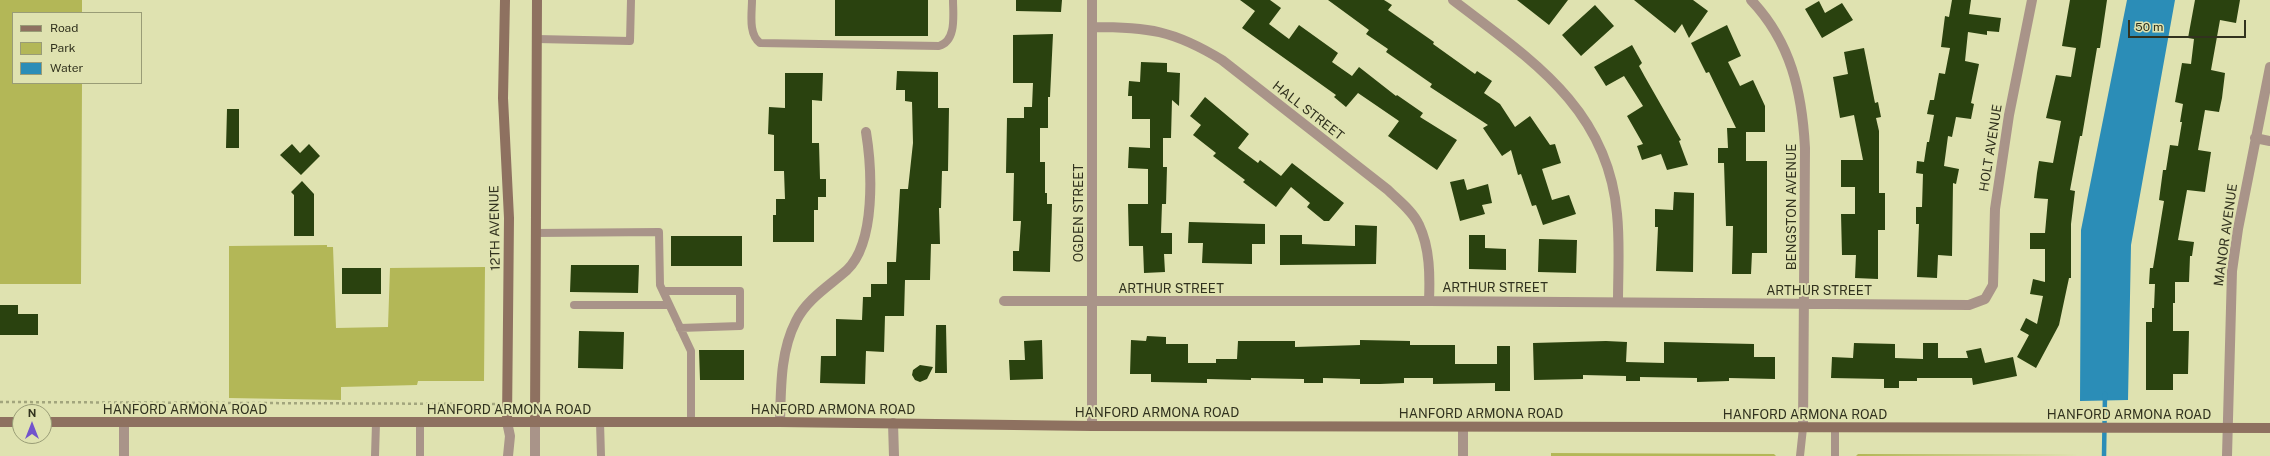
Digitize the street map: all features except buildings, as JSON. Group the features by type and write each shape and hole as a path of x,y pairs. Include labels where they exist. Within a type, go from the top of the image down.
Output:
{"main road":[{"name":"12TH AVENUE","path":"505,0 503,98 509,218 507,422"},
{"path":"535,422 537,0"},
{"path":"0,422 12,422"},
{"name":"HANFORD ARMONA ROAD","path":"52,422 780,422 1092,426 1463,428 2270,428"}],"street":[{"name":"OGDEN STREET","path":"1092,0 1092,426"},
{"path":"1454,0 1546,73 1567,95 1585,120 1603,153 1613,185 1618,214 1618,302"},
{"name":"BENGSTON AVENUE","path":"1751,0 1766,18 1782,44 1792,69 1803,110 1805,148 1803,428"},
{"name":"HOLT AVENUE","path":"1985,299 1993,285 1993,236 2003,154 2032,0"},
{"name":"HALL STREET","path":"1092,27 1137,27 1173,35 1196,44 1222,60 1388,190 1406,207 1419,224 1427,250 1430,277 1429,301"},
{"name":"MANOR AVENUE","path":"2227,456 2232,271 2255,138 2270,68"},
{"path":"780,422 783,368 787,344 796,321 806,304 848,268 864,239 868,207 870,160 866,132"},
{"path":"2255,138 2270,141"},
{"name":"ARTHUR STREET","path":"1004,301 1429,301 1969,305 1985,299"},
{"name":"12TH AVENUE","path":"507,422 510,436 508,456"},
{"path":"535,422 535,456"},
{"path":"124,423 124,456"},
{"path":"893,423 894,456"},
{"path":"1462,456 1463,428"}],"lane":[{"path":"537,39 630,41 632,0"},
{"path":"752,0 752,29 756,40 760,43 939,46 944,45 952,34 953,0"},
{"path":"536,233 659,232 660,285 691,351 691,423"},
{"path":"663,291 740,291 740,326 680,328"},
{"path":"574,305 670,305"},
{"path":"600,422 600,456"},
{"path":"375,456 376,423"},
{"path":"420,423 420,456"},
{"path":"1800,456 1803,428"},
{"path":"1835,428 1835,456"}],"path":[{"path":"0,402 506,404"}],"green space":[{"path":"0,0 82,0 82,12 12,12 12,84 82,84 81,284 0,284"},
{"path":"327,245 327,247 333,247 336,328 388,327 390,268 485,267 484,381 418,381 417,385 341,387 341,400 229,398 229,246"},
{"path":"1551,453 1774,454 1776,456 1551,456"},
{"path":"1858,454 2078,455 1856,456"}],"water":[{"path":"2127,0 2175,0 2131,245 2128,400 2080,401 2081,230"}],"waterway":[{"path":"2104,456 2105,394"}]}
